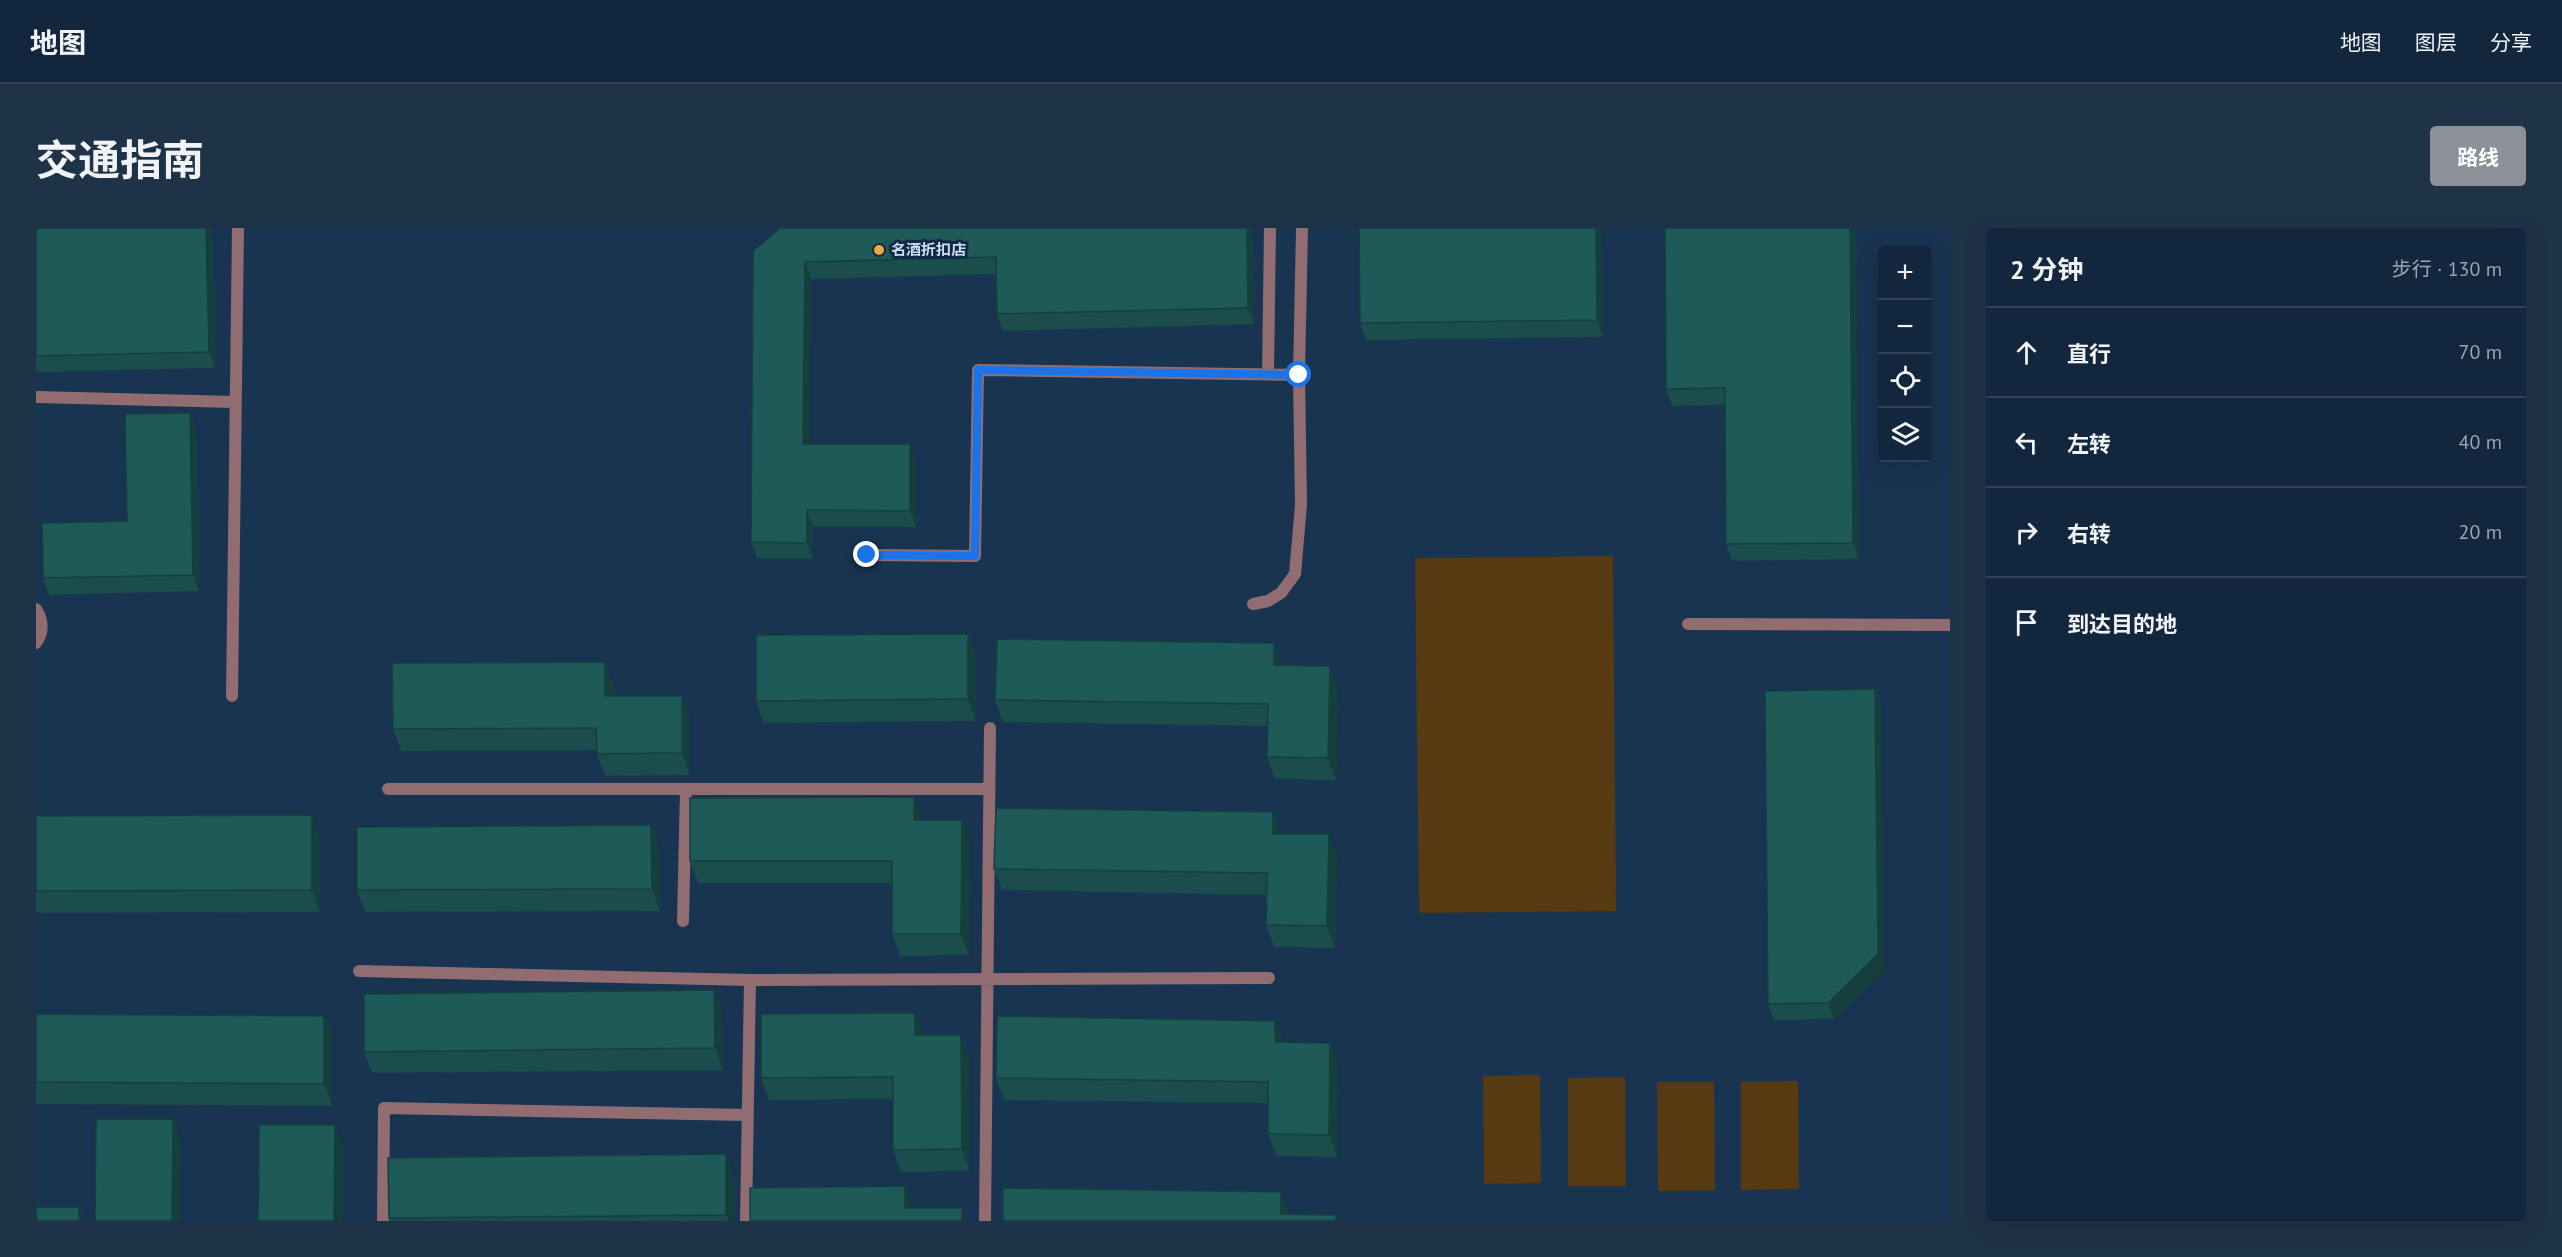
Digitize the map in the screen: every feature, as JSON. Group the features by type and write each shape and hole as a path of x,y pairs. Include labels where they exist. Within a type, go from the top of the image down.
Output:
{"street":[{"path":"232,696 238,228"},
{"path":"1268,374 1270,228"},
{"path":"1253,604 1268,601 1281,593 1295,574 1301,505 1299,375 1302,228"},
{"path":"867,555 975,556 978,370 1299,375"},
{"path":"36,397 235,402"},
{"path":"36,609 42,620 42,630 36,643"},
{"path":"1688,624 1950,625"},
{"path":"985,1221 990,728"},
{"path":"388,789 989,789"},
{"path":"683,921 686,789"},
{"path":"359,971 750,980 1269,978"},
{"path":"746,1221 750,980"},
{"path":"383,1221 384,1108 747,1114"}],"shaded area":[{"path":"1613,556 1616,911 1419,913 1415,558"},
{"path":"1540,1075 1541,1183 1484,1184 1483,1076"},
{"path":"1625,1077 1626,1186 1568,1186 1568,1078"},
{"path":"1798,1081 1799,1189 1741,1190 1741,1082"},
{"path":"1657,1082 1714,1082 1715,1190 1658,1191"}],"building":[{"path":"36,228 206,228 209,352 36,356"},
{"path":"780,228 1247,228 1248,308 997,314 996,257 805,262 803,444 910,444 910,511 807,510 807,543 751,542 753,251"},
{"path":"1359,228 1596,228 1597,320 1360,323"},
{"path":"1665,228 1850,228 1853,543 1726,544 1725,388 1666,389"},
{"path":"190,413 193,575 43,578 42,523 127,521 125,414"},
{"path":"968,634 968,699 756,701 756,635"},
{"path":"997,639 1274,643 1274,665 1330,666 1328,758 1267,757 1268,704 995,700"},
{"path":"605,662 605,696 682,696 682,753 597,754 596,728 393,729 392,663"},
{"path":"1875,689 1878,954 1828,1003 1768,1004 1765,691"},
{"path":"914,797 914,820 962,820 961,934 892,934 892,861 690,861 690,798"},
{"path":"996,808 1273,812 1273,834 1329,834 1327,926 1266,925 1267,873 994,869"},
{"path":"312,815 312,890 36,891 36,816"},
{"path":"651,825 652,889 357,890 357,827"},
{"path":"714,990 715,1048 364,1052 364,994"},
{"path":"915,1013 915,1035 961,1035 962,1149 893,1150 893,1077 761,1078 761,1014"},
{"path":"36,1014 324,1016 324,1084 36,1082"},
{"path":"997,1016 1275,1021 1275,1042 1330,1043 1329,1135 1268,1134 1268,1082 996,1078"},
{"path":"96,1119 173,1119 172,1221 95,1221"},
{"path":"259,1125 335,1125 334,1221 258,1221"},
{"path":"726,1154 726,1215 389,1218 388,1158"},
{"path":"905,1186 905,1208 962,1208 962,1221 750,1221 750,1188"},
{"path":"1003,1188 1281,1192 1281,1214 1336,1215 1336,1221 1003,1221"},
{"path":"36,1207 79,1207 79,1221 36,1221"}],"place":[{"name":"名酒折扣店","path":"879,250"}],"route":[{"path":"867,555 975,556 978,370 1299,375"}]}
